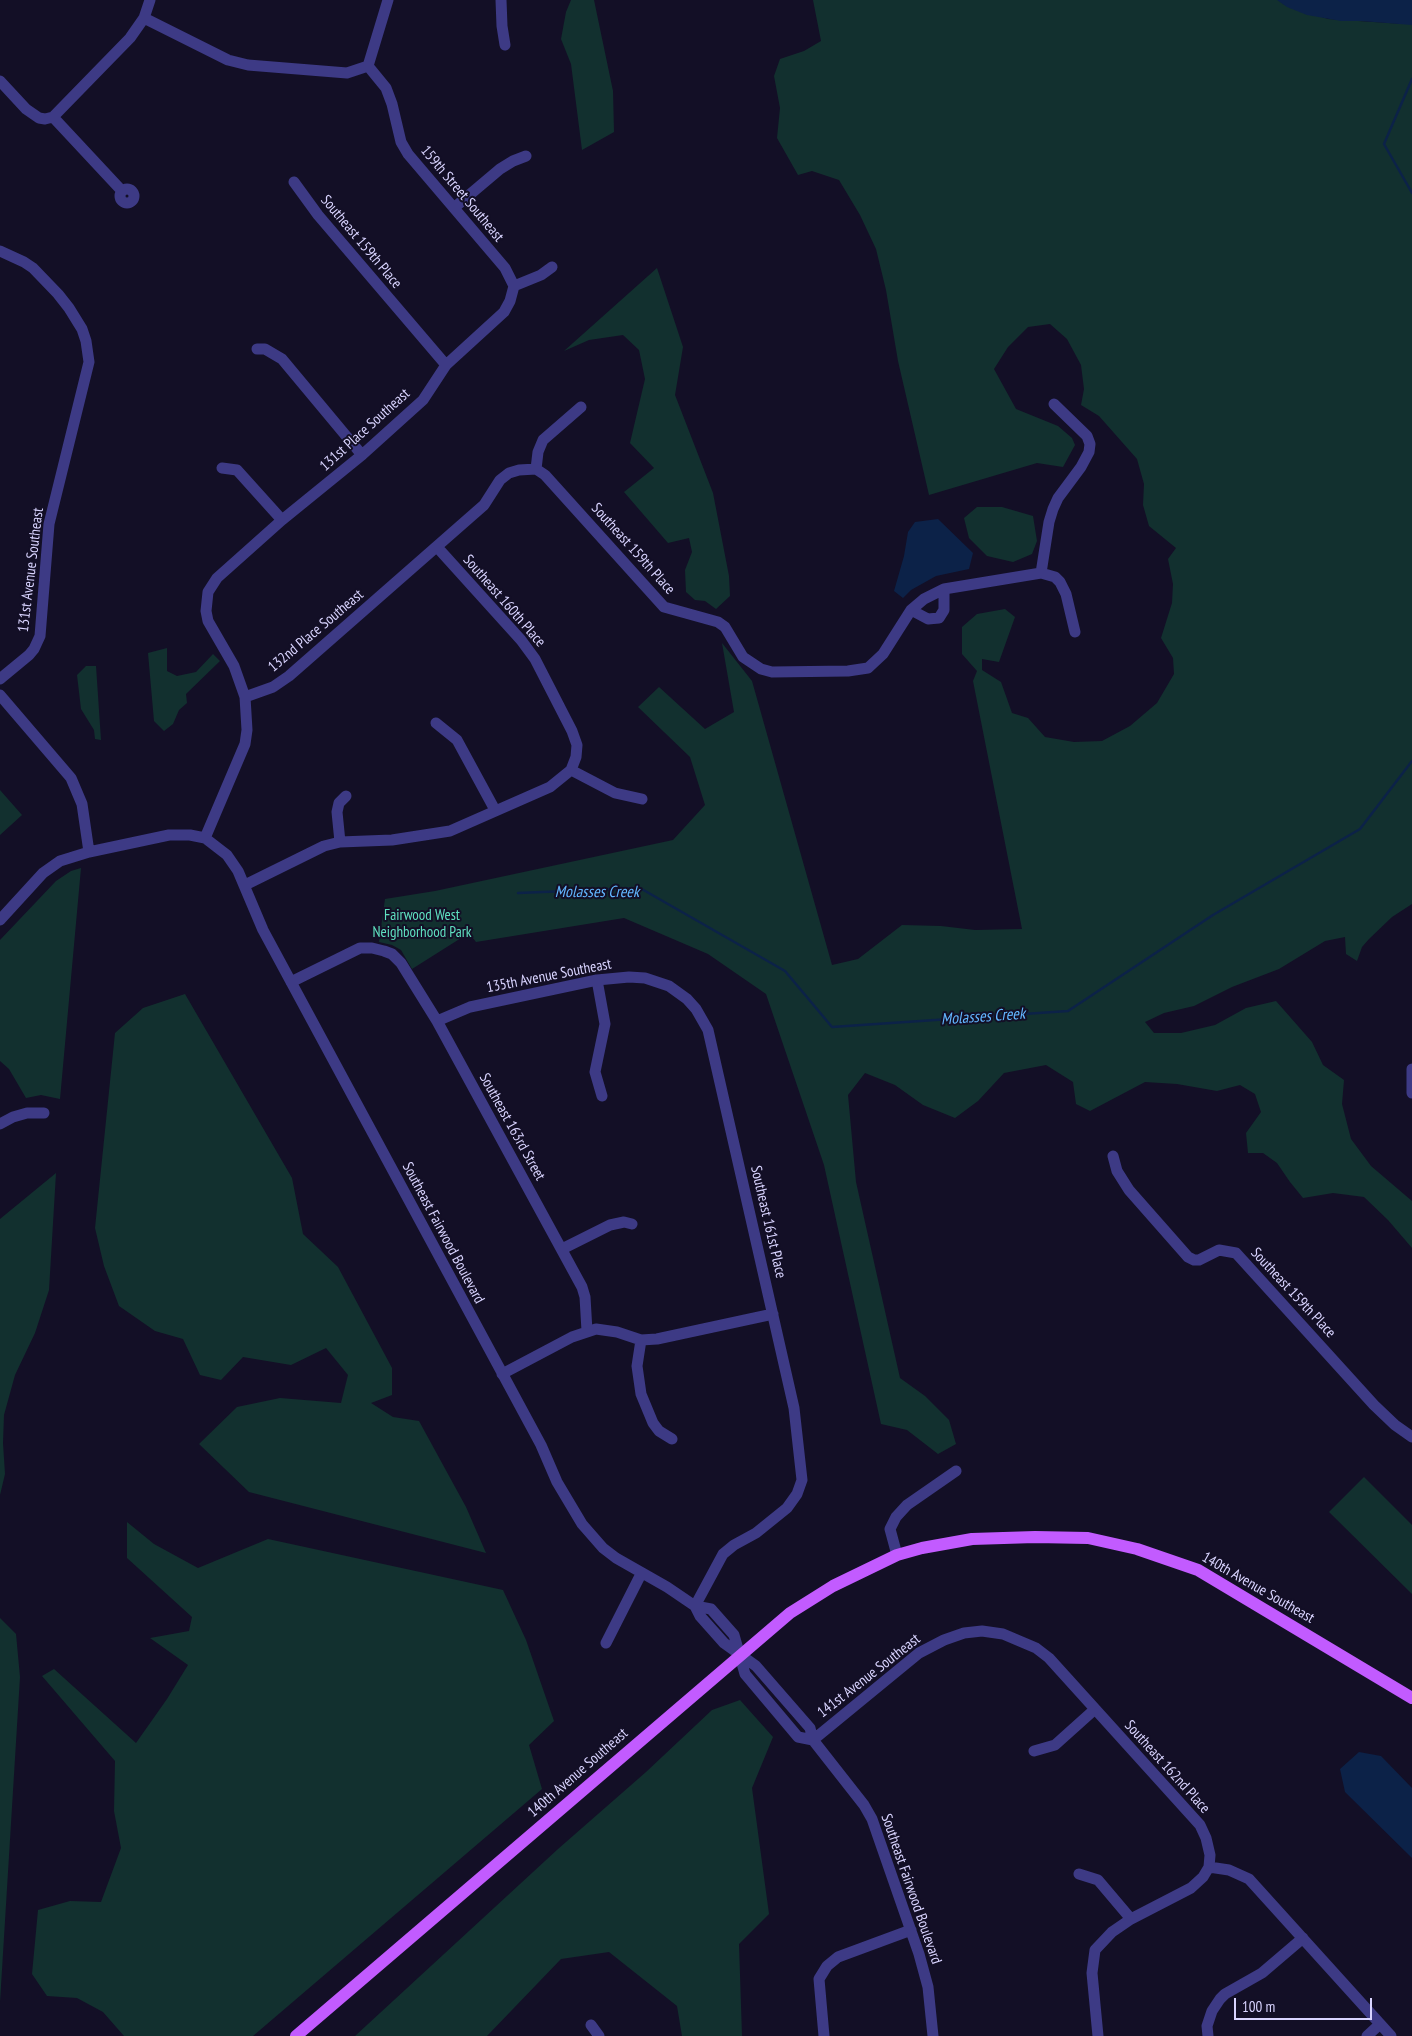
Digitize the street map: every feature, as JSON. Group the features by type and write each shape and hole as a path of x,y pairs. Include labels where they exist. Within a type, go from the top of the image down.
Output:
{"main road":[{"name":"140th Avenue Southeast","path":"296,2036 790,1613 833,1586 897,1555 922,1548 972,1539 1035,1536 1088,1538 1137,1549 1198,1570 1412,1698"}],"street":[{"path":"0,80 26,109 39,118 53,117 130,38 144,18 150,0"},
{"path":"144,18 228,60 248,65 347,73 368,66 388,0"},
{"path":"501,0 505,45"},
{"name":"159th Street Southeast","path":"368,66 386,88 401,142 408,154 505,268 514,286"},
{"path":"53,117 122,191"},
{"path":"455,207 500,169 526,156"},
{"name":"Southeast 159th Place","path":"294,182 318,215 446,365"},
{"name":"131st Avenue Southeast","path":"0,251 24,262 45,278 82,329 89,362 49,524 40,636 29,655 0,678"},
{"path":"514,286 541,275 552,267"},
{"name":"131st Place Southeast","path":"245,697 234,666 208,621 206,611 208,592 217,578 282,520 362,455 423,400 446,365 504,312 510,301 514,286"},
{"path":"258,349 264,349 282,358 362,455"},
{"path":"1054,404 1087,436 1090,444 1089,452 1081,467 1058,498 1048,522 1041,573 1055,576 1060,582 1066,594 1075,632"},
{"path":"536,469 538,452 543,440 581,407"},
{"path":"222,468 237,470 282,520"},
{"name":"Southeast 159th Place","path":"536,469 545,475 664,607 718,622 725,627 743,657 761,669 772,672 839,671 868,668 883,654 911,610 924,599 944,589 1041,573"},
{"name":"132nd Place Southeast","path":"245,697 273,687 289,676 484,506 500,480 508,473 536,469"},
{"name":"Southeast 160th Place","path":"437,547 521,640 535,659 572,730 576,745 576,757 570,770"},
{"path":"911,610 928,619 940,618 944,610 944,589"},
{"path":"0,695 71,778 82,804 89,852"},
{"path":"0,920 43,873 60,861 89,852 169,835 190,835 205,838 246,744 245,697"},
{"path":"436,722 457,740 495,810"},
{"path":"245,885 324,846 340,842 392,840 450,831 550,787 570,770 615,793 642,799"},
{"path":"340,842 337,812 339,803 346,796"},
{"name":"Southeast Fairwood Boulevard","path":"205,838 218,847 232,861 245,885 263,930 541,1445 557,1482 582,1524 603,1548 641,1574 667,1586 695,1606 711,1608 734,1635 745,1674 798,1737 813,1740 872,1819 911,1930 928,1987 933,2036"},
{"name":"Southeast 163rd Street","path":"291,982 360,948 384,951 392,954 401,963 438,1021 582,1287 585,1296 588,1331"},
{"name":"135th Avenue Southeast","path":"438,1021 470,1007 597,980 629,976 653,980 669,986"},
{"path":"597,980 605,1024 596,1072 602,1096"},
{"name":"Southeast 161st Place","path":"669,986 687,999 696,1009 708,1030 794,1408 802,1480 797,1494 787,1508 756,1533 734,1545 723,1554 695,1606"},
{"path":"1412,1069 1412,1093"},
{"path":"0,1124 13,1117 27,1113 44,1113"},
{"name":"Southeast 159th Place","path":"1114,1156 1117,1171 1129,1190 1188,1257 1199,1260 1219,1250 1236,1253 1374,1404 1395,1425 1412,1437"},
{"path":"562,1249 610,1225 624,1222 632,1224"},
{"path":"502,1374 572,1337 596,1329 608,1330 641,1340 658,1339 773,1314"},
{"path":"641,1340 637,1366 641,1394 659,1431 672,1438"},
{"path":"897,1555 890,1529 896,1517 907,1505 956,1471"},
{"path":"606,1643 641,1574"},
{"name":"141st Avenue Southeast","path":"813,1740 918,1653 944,1640 964,1633 982,1631 1004,1634"},
{"name":"Southeast 162nd Place","path":"1004,1634 1036,1648 1049,1658 1200,1825 1206,1838 1210,1855 1209,1867"},
{"path":"1034,1751 1055,1745 1094,1710"},
{"path":"1098,2036 1092,1973 1095,1950 1112,1932 1131,1919 1191,1888 1209,1867 1229,1870 1249,1879 1391,2036"},
{"path":"1080,1874 1098,1880 1131,1919"},
{"path":"824,2036 819,1979 827,1966 838,1957 911,1930"},
{"path":"1208,2036 1207,2026 1212,2011 1225,1994 1262,1973 1303,1938"},
{"path":"1367,2036 1380,2024"},
{"path":"591,2025 599,2036"}],"green space":[{"path":"571,0 594,0 613,91 614,132 582,150 571,64 561,39 566,12"},
{"name":"Fairwood West Neighborhood Park","path":"813,0 1278,0 1285,5 1328,19 1412,23 1412,904 1392,917 1369,939 1362,947 1357,961 1346,954 1345,937 1325,941 1279,969 1232,987 1194,1006 1164,1013 1145,1022 1154,1033 1181,1033 1215,1025 1246,1008 1276,1001 1312,1042 1323,1065 1344,1080 1342,1104 1351,1139 1371,1166 1412,1201 1412,1248 1388,1220 1364,1197 1333,1193 1303,1198 1277,1163 1263,1153 1248,1153 1246,1133 1261,1112 1255,1094 1240,1085 1217,1091 1177,1084 1145,1082 1090,1111 1076,1104 1073,1082 1046,1065 1004,1073 978,1101 955,1118 923,1105 895,1085 865,1073 848,1095 856,1182 900,1378 925,1396 949,1420 956,1444 938,1454 907,1430 881,1424 824,1165 766,994 708,954 624,918 476,942 469,933 412,969 401,950 392,945 379,942 385,899 435,891 673,840 705,805 690,757 638,707 659,687 705,729 734,712 722,643 752,681 832,965 858,959 902,925 941,926 975,930 1022,929 973,681 977,671 962,654 962,627 977,614 1005,609 1015,617 999,662 982,659 982,670 1001,682 1012,713 1028,718 1045,737 1074,742 1102,741 1130,726 1157,703 1174,674 1173,658 1161,638 1172,603 1173,584 1168,559 1176,548 1149,526 1143,505 1144,484 1137,459 1099,416 1081,405 1084,389 1081,365 1067,339 1050,324 1028,327 1008,347 994,369 1016,409 1058,426 1072,438 1075,445 1063,467 1037,463 929,495 898,361 886,290 876,249 860,215 839,180 812,171 798,175 777,138 780,108 774,76 780,59 804,51 821,41"},
{"path":"657,268 683,347 675,395 713,493 729,576 730,596 716,609 705,601 695,600 686,592 685,570 692,552 689,538 668,543 624,492 654,468 630,443 645,379 639,350 623,335 589,340 564,351"},
{"path":"977,507 1002,507 1033,516 1037,541 1032,554 1013,562 987,556 969,538 964,518"},
{"path":"167,648 167,671 177,676 196,672 213,654 220,661 186,694 187,703 179,710 173,724 164,731 154,721 148,653"},
{"path":"86,666 96,666 101,740 95,739 94,730 81,709 77,675"},
{"path":"0,790 22,815 0,835"},
{"path":"81,868 60,1099 41,1095 26,1098 9,1069 0,1061 0,940 56,881 71,871"},
{"path":"185,994 292,1178 303,1234 338,1267 392,1368 392,1395 371,1403 393,1417 419,1421 466,1507 486,1553 249,1492 199,1444 237,1407 280,1398 341,1403 348,1375 326,1348 291,1365 243,1357 221,1380 200,1375 183,1339 155,1331 119,1306 104,1266 95,1228 115,1033 143,1008"},
{"path":"56,1173 49,1290 35,1333 15,1375 4,1415 5,1474 0,1495 0,1219"},
{"path":"1364,1477 1412,1525 1412,1594 1329,1512"},
{"path":"127,1522 154,1544 198,1568 268,1539 503,1590 526,1640 554,1721 529,1745 542,1789 253,2036 124,2036 103,2012 77,1998 47,1996 32,1974 38,1910 70,1901 101,1902 121,1848 114,1811 115,1761 42,1676 54,1669 136,1743 188,1665 150,1638 189,1631 192,1617 127,1558"},
{"path":"0,1618 16,1634 20,1677 0,2002"},
{"path":"740,1700 773,1737 752,1788 769,1914 739,1944 742,2036 682,2036 677,2006 609,1952 561,1959 487,2036 355,2036 712,1710"}],"water":[{"path":"1277,0 1412,0 1412,25 1341,21 1307,15 1287,7"},
{"path":"938,519 973,553 969,569 936,576 911,590 903,598 894,591 904,556 908,532 915,522"},
{"path":"1359,1752 1381,1756 1412,1788 1412,1858 1345,1792 1340,1769"}],"waterway":[{"name":"Molasses Creek","path":"1412,79 1384,144 1412,193"},
{"name":"Molasses Creek","path":"518,893 640,888 785,971 832,1027 1068,1011 1213,915 1360,829 1412,761"}]}
